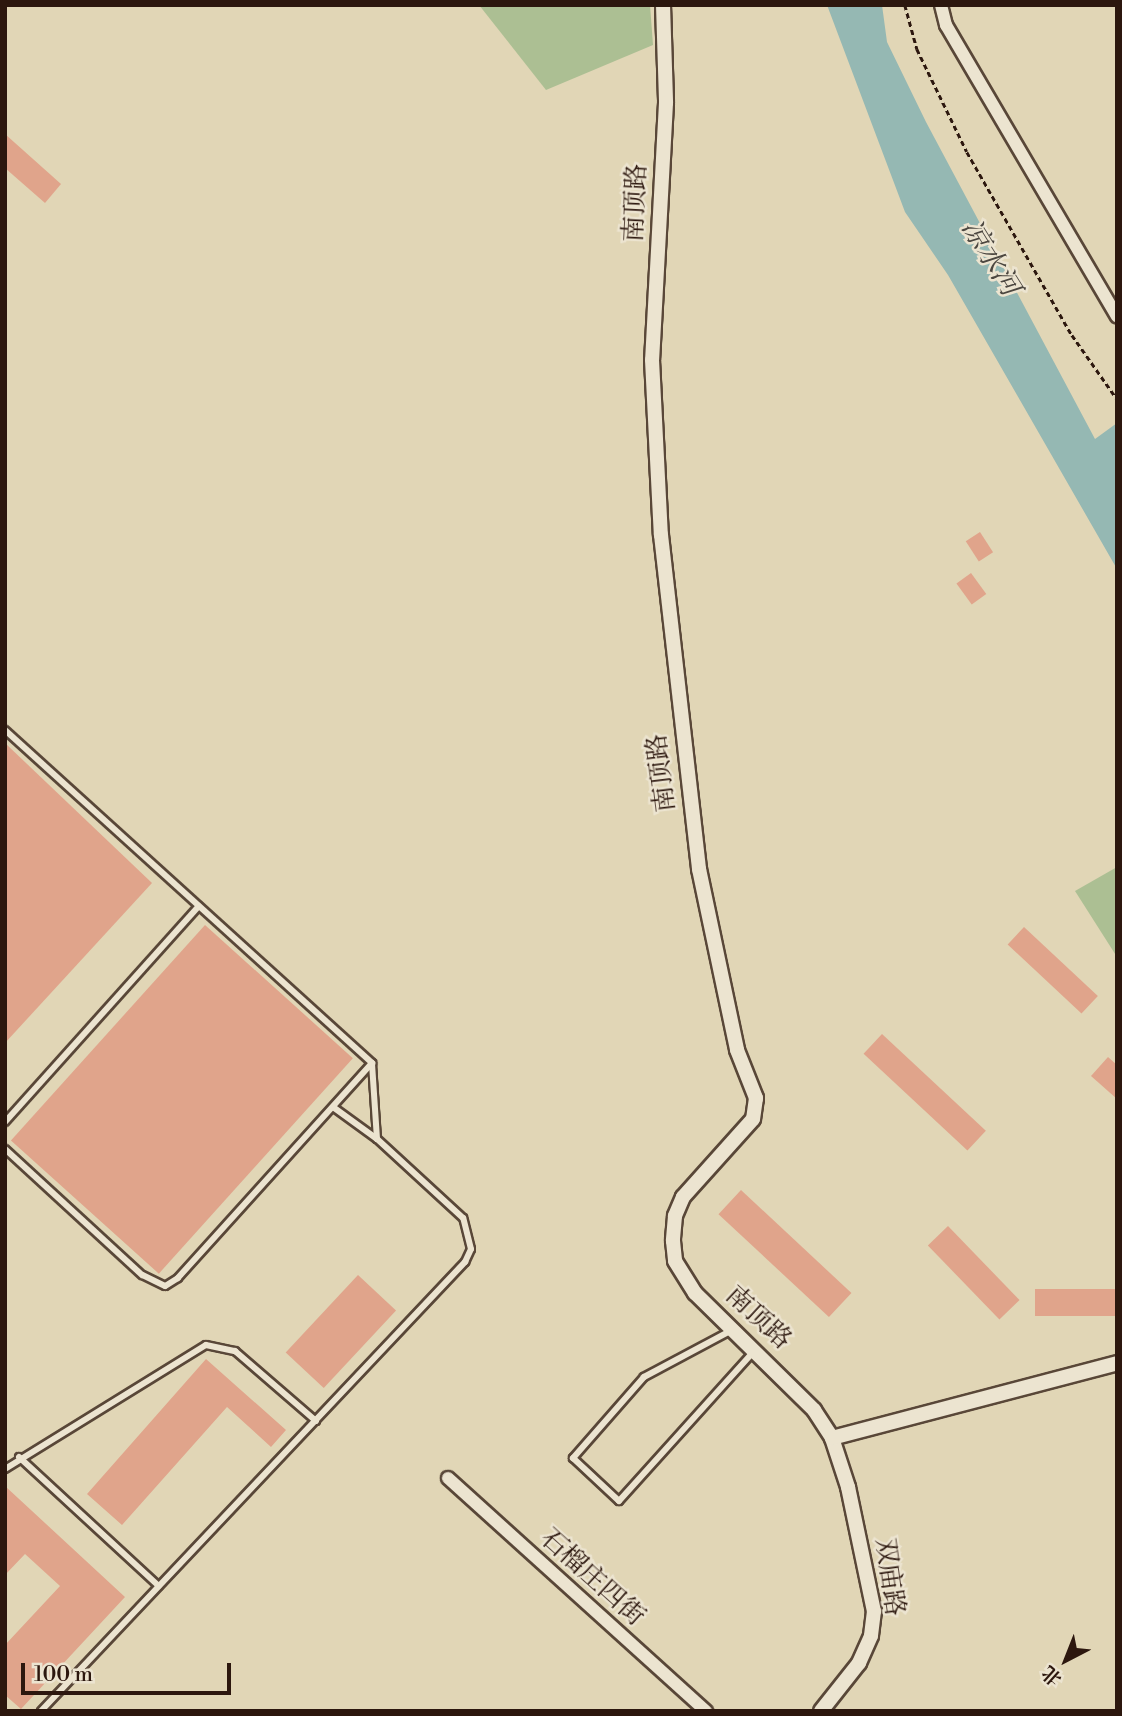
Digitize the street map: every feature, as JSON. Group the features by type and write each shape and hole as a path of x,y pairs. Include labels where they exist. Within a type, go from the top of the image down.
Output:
{"street":[{"name":"南顶路","path":"663,5 666,103 652,360 661,535 699,869 737,1050 756,1098 753,1119 683,1198 675,1216 673,1241 682,1276 796,1389 832,1438"},
{"path":"941,5 946,25 1117,317"},
{"path":"832,1438 1117,1363"},
{"name":"双庙路","path":"821,1711 859,1663 871,1636 874,1611 848,1487 832,1438"},
{"name":"石榴庄四街","path":"448,1478 706,1711"}],"lane":[{"path":"5,730 372,1063 377,1139"},
{"path":"5,1122 199,906"},
{"path":"5,1149 142,1275 165,1286 178,1278 372,1063"},
{"path":"41,1711 465,1262 471,1248 464,1218 377,1139 333,1107"},
{"path":"734,1329 644,1377 573,1458 619,1501 755,1349"},
{"path":"5,1469 19,1457 206,1345 234,1351 316,1421"},
{"path":"19,1457 159,1586"}],"path":[{"path":"905,5 917,50 967,152 1072,335 1117,399"}],"green space":[{"path":"479,5 650,5 653,45 546,90"},
{"path":"1117,867 1117,957 1075,891"}],"water":[{"name":"凉水河","path":"827,5 882,5 887,42 926,122 1095,439 1117,423 1117,569 948,275 905,212"}],"building":[{"path":"5,134 61,184 45,203 5,168"},
{"path":"980,532 993,552 979,561 966,541"},
{"path":"971,573 986,594 972,605 956,584"},
{"path":"5,743 152,883 5,1043"},
{"path":"205,925 353,1058 159,1274 11,1141"},
{"path":"1024,927 1098,996 1081,1013 1008,945"},
{"path":"882,1034 986,1131 967,1151 864,1054"},
{"path":"1108,1057 1117,1065 1117,1099 1091,1076"},
{"path":"741,1190 851,1293 829,1317 718,1214"},
{"path":"948,1226 1020,1300 999,1320 928,1245"},
{"path":"358,1275 396,1310 324,1388 286,1353"},
{"path":"1035,1289 1117,1289 1117,1316 1035,1316"},
{"path":"206,1359 286,1430 271,1447 227,1407 122,1525 87,1494"},
{"path":"5,1486 125,1597 21,1709 5,1695 5,1645 60,1586 25,1554 5,1575"}]}
